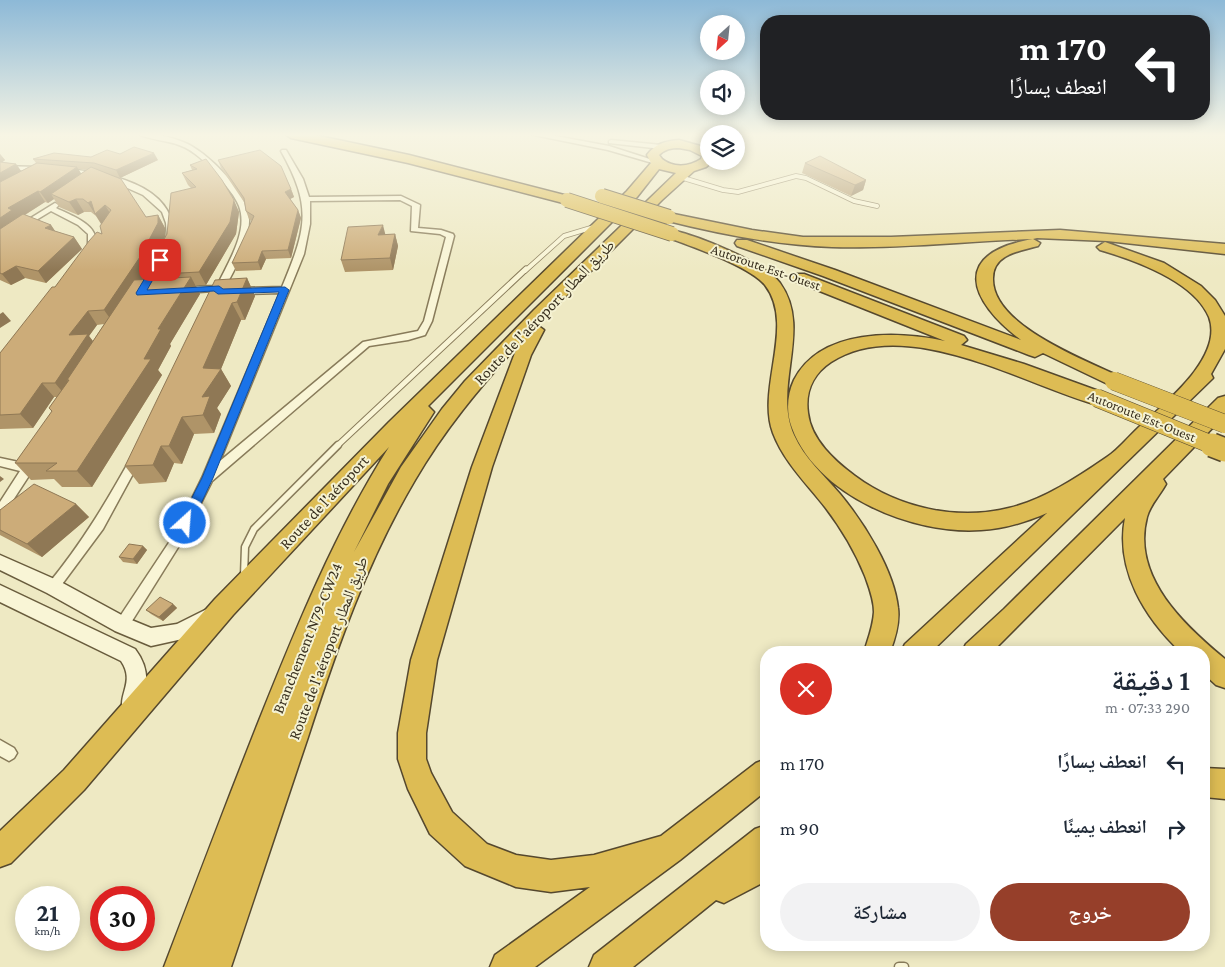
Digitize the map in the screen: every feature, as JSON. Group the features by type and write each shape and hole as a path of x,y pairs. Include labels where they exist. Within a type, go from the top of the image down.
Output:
{"highway":[{"name":"Autoroute Est-Ouest","path":"488,179 670,226 830,273 1225,424"},
{"name":"Route de l'aéroport","path":"0,852 74,780 224,607 396,426 632,194 644,179"},
{"name":"Route de l'aéroport طريق المطار","path":"214,967 330,633 351,580 378,522 425,447 471,386 558,296 657,197 678,179"},
{"name":"Autoroute Est-Ouest","path":"577,189 1225,450"},
{"path":"670,226 802,241 877,242 1037,234 1070,235 1225,249"},
{"path":"670,226 755,271 772,282 780,297 785,313 778,402 782,432 803,466 840,510 881,585 886,609 885,629 879,646"},
{"path":"1114,381 1024,334 1008,321 992,304 984,288 983,279 990,261 1000,253 1014,247 1031,243 1066,242 1107,248 1131,254 1174,274 1206,300 1220,326 1218,346 1194,386"},
{"path":"558,296 528,339 482,467 424,660 412,733 412,759 418,780 441,822 476,855 516,871 551,876 594,871 669,849"},
{"name":"Branchement N79-CW24","path":"181,967 228,838 310,626 340,556 362,512 418,421 487,338"},
{"path":"1097,398 972,354 916,342 878,341 857,344 819,361 807,374 800,388 797,404 799,424 810,444 825,463 845,480 870,497 900,509 934,518 975,521 1005,518 1036,509 1113,463"},
{"path":"920,646 1194,386 1225,359"},
{"path":"981,646 1013,617 1225,403"},
{"path":"1171,456 1136,517 1133,534 1134,554 1142,578 1157,606 1193,646"},
{"path":"1210,663 1225,676"},
{"path":"507,967 669,849 760,778"},
{"path":"1210,784 1225,784"},
{"path":"606,967 678,912 760,845"},
{"path":"678,912 760,867"}],"street":[{"path":"112,179 140,189 155,199 166,213 171,227 167,248"},
{"path":"217,294 242,240 245,212 223,179"},
{"path":"122,625 178,538 208,478 300,254 308,221 308,198 298,179"},
{"path":"0,240 66,197"},
{"path":"208,478 366,344 377,341 411,338 422,333 428,321 450,236 444,232 414,229 416,205 400,198 308,198"},
{"path":"50,208 81,223 92,234 92,246 84,260"},
{"path":"170,291 217,294 285,290"},
{"path":"52,587 76,560 121,490 142,447"},
{"path":"0,462 31,464 0,511"},
{"path":"0,562 52,587 122,625 151,637 160,637 180,632 224,607"},
{"path":"0,592 128,655 138,672 139,683 125,722"}],"lane":[{"path":"699,179 723,190 738,192 785,179"},
{"path":"808,179 854,201 877,206"},
{"path":"244,586 243,550 248,536 267,514 402,383 546,251 564,236 599,226"},
{"path":"899,967 904,967"}],"building":[{"path":"6,179 59,179 40,192 38,191 8,208 12,210 0,218 0,182"},
{"path":"73,179 121,179 146,217 158,215 158,223 140,257 104,310 88,311 69,335 88,334 55,383 42,383 20,414 0,415 0,353 52,287 55,287 89,241 97,232 102,234 100,226 111,210 105,205 95,214 91,201 88,203 83,199 76,199 69,202 51,194"},
{"path":"188,179 221,179 234,200 230,222 199,272 143,275 167,234 171,193 196,187"},
{"path":"231,179 287,179 291,189 285,192 298,210 288,250 262,251 258,262 232,263 254,216 246,211 244,198"},
{"path":"842,179 866,180 855,185"},
{"path":"23,214 51,225 45,228 74,237 38,271 16,266 2,274 0,273 0,229"},
{"path":"383,225 378,235 395,234 390,258 341,260 348,227"},
{"path":"191,277 158,329 161,329 144,359 151,359 77,471 46,471 57,463 15,463 52,411 49,408 134,280"},
{"path":"247,278 237,302 232,303 203,368 221,369 202,397 210,396 203,415 182,417 169,446 161,446 153,465 125,466 215,280"},
{"path":"34,484 76,504 27,544 0,530 0,510"},
{"path":"129,544 143,546 133,559 119,557"},
{"path":"160,597 173,604 159,617 146,610"}],"route":[{"path":"160,260 140,293 219,288 218,292 285,290 208,478 185,523"}]}
